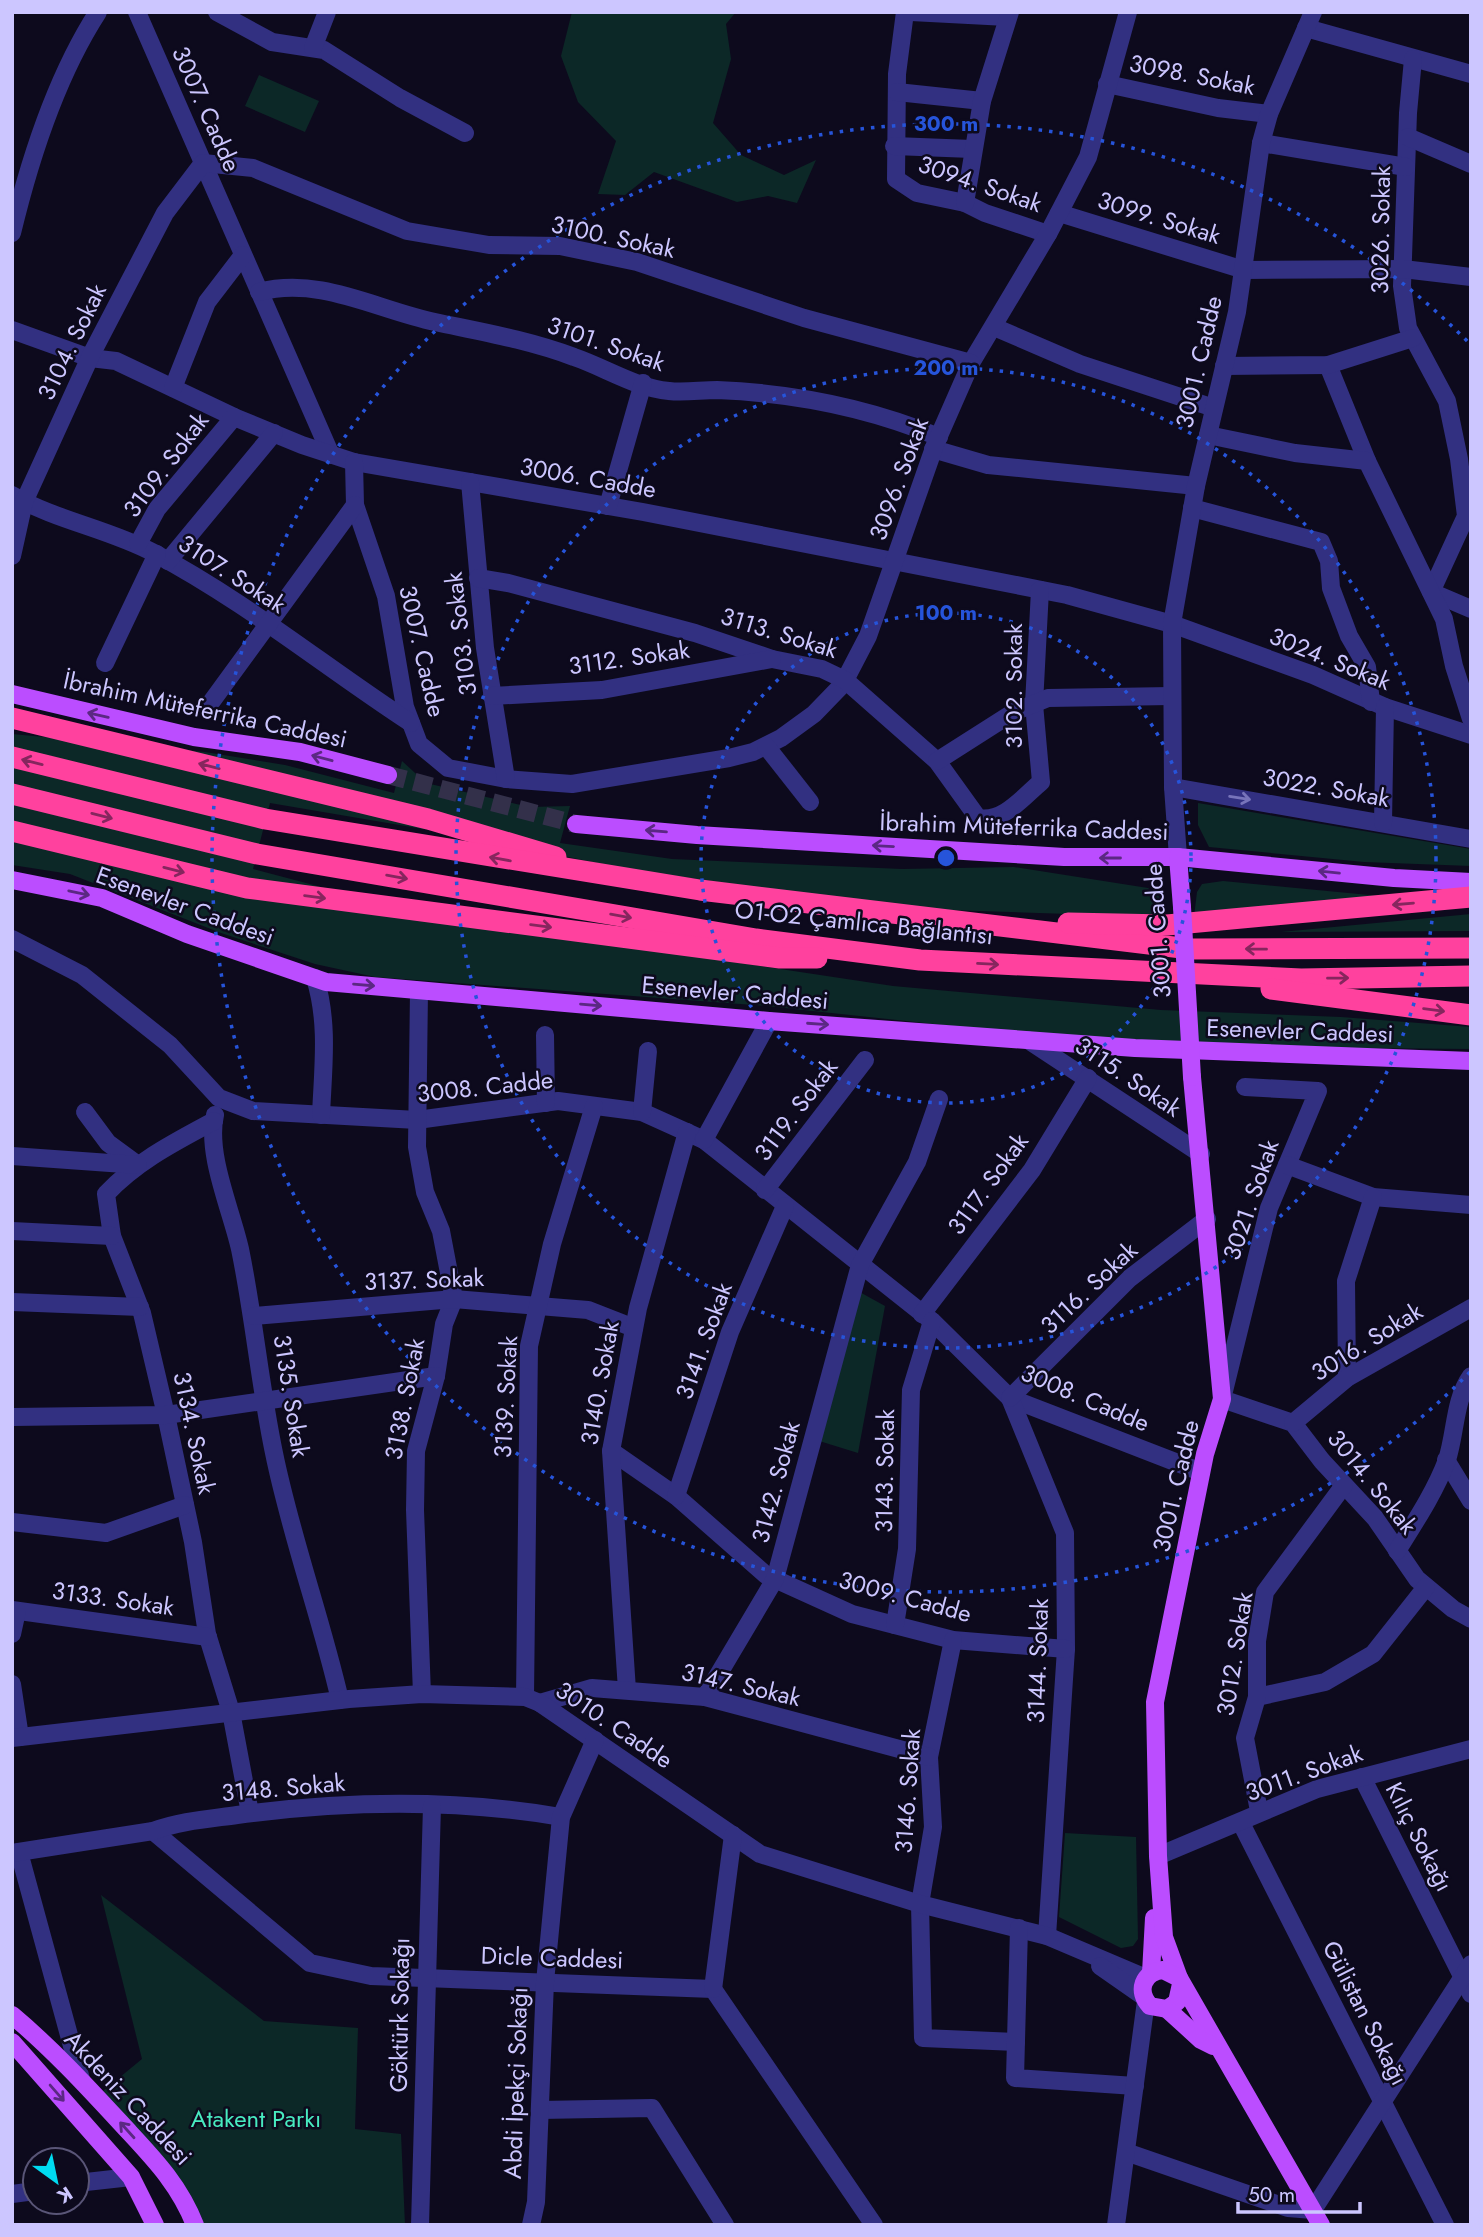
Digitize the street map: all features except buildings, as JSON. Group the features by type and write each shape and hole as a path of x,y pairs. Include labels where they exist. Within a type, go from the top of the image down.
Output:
{"highway":[{"path":"12,718 488,835 616,877"},
{"name":"O1-O2 Çamlıca Bağlantısı","path":"12,757 265,819 616,877 934,920 1190,949 1471,948"},
{"name":"O1-O2 Çamlıca Bağlantısı","path":"12,794 257,854 756,939 920,960 1301,979 1471,976"},
{"path":"12,831 247,888 780,958 920,960"},
{"path":"934,920 1167,925 1471,897"},
{"path":"1147,973 1471,1015"}],"main road":[{"name":"İbrahim Müteferrika Caddesi","path":"12,694 194,737 300,752 388,775"},
{"name":"İbrahim Müteferrika Caddesi","path":"576,824 697,835 1064,857 1178,858 1394,878 1471,882"},
{"name":"3001. Cadde","path":"1158,1856 1155,1702 1201,1472 1222,1399 1192,1077 1178,858"},
{"name":"Esenevler Caddesi","path":"12,880 102,898 187,934 326,982 769,1021 1028,1040 1265,1055 1471,1062"},
{"path":"1158,1856 1149,1975 1154,2004 1201,2040 1217,2048"},
{"path":"1158,1856 1164,1937 1180,1981 1317,2217"},
{"name":"3010. Cadde","path":"1149,1975 1163,1969 1180,1981"},
{"path":"1154,2004 1177,2002 1180,1981"},
{"name":"Akdeniz Caddesi","path":"12,2015 81,2079 173,2182 183,2196 194,2225"},
{"name":"Akdeniz Caddesi","path":"12,2042 131,2177 155,2225"}],"street":[{"path":"12,233 24,183 60,87 98,12"},
{"name":"3007. Cadde","path":"137,12 331,456"},
{"path":"217,12 272,42 324,50 400,98 465,133"},
{"path":"313,48 327,12"},
{"name":"3094. Sokak","path":"905,12 894,146 896,179 917,193 965,203 1048,233"},
{"path":"911,12 1008,15 982,101 965,203"},
{"name":"3096. Sokak","path":"766,746 814,713 845,680 868,636 936,443 971,363 1048,233 1088,157 1128,12"},
{"path":"1310,16 1413,59 1471,74"},
{"name":"3001. Cadde","path":"1178,858 1173,787 1172,624 1196,486 1244,270 1261,143 1269,114 1310,16"},
{"name":"3026. Sokak","path":"1413,59 1402,286 1413,338 1447,401 1468,517 1431,592"},
{"name":"3098. Sokak","path":"1107,85 1218,108 1269,114"},
{"path":"897,92 982,101"},
{"path":"1408,137 1471,164"},
{"path":"1261,143 1406,167"},
{"path":"894,146 972,149"},
{"name":"3104. Sokak","path":"12,556 18,498 166,213 203,163"},
{"name":"3100. Sokak","path":"203,163 253,168 407,232 489,245 560,246 636,262 804,318 971,363"},
{"name":"3099. Sokak","path":"1059,213 1244,270 1403,269 1471,277"},
{"path":"173,388 207,302 243,255"},
{"name":"3101. Sokak","path":"259,292 275,287 350,295 432,322 485,331 573,356 668,391 716,390 803,398 897,419 936,443 988,465 1196,486"},
{"path":"994,327 1080,363 1214,408"},
{"name":"3006. Cadde","path":"12,330 90,358 116,361 234,416 354,463 608,506 896,561 1040,590 1172,624"},
{"path":"1224,366 1328,365 1413,338"},
{"path":"1328,365 1367,461 1444,619 1454,666 1471,719"},
{"path":"608,506 643,383"},
{"name":"3109. Sokak","path":"138,544 157,509 234,416"},
{"path":"105,663 162,557 274,433"},
{"path":"1208,435 1295,453 1367,461"},
{"name":"3007. Cadde","path":"354,463 355,505 386,596 404,707 419,744 448,768 506,779 572,784 705,763 753,752 766,746"},
{"name":"3103. Sokak","path":"470,482 492,696 506,779"},
{"name":"3107. Sokak","path":"18,498 138,544 162,557 221,592 411,723"},
{"path":"212,701 355,505"},
{"path":"1192,508 1321,542 1329,561 1331,588 1349,636 1367,667 1378,705 1383,823"},
{"name":"3113. Sokak","path":"478,578 508,583 695,633 772,659 822,669 845,680 937,761 978,818 989,820 1000,816 1041,782"},
{"name":"3102. Sokak","path":"1040,590 1034,704 1041,782"},
{"path":"1431,592 1471,609"},
{"name":"3024. Sokak","path":"1172,624 1313,676 1378,705 1471,735"},
{"name":"3112. Sokak","path":"492,696 602,690 772,659"},
{"path":"937,761 1014,712 1048,698 1171,696"},
{"path":"766,746 810,802"},
{"name":"3022. Sokak","path":"1173,787 1471,839"},
{"name":"3008. Cadde","path":"12,939 82,975 170,1045 219,1098 253,1111 417,1120 546,1103 642,1112 687,1132 704,1140 927,1318 1010,1398 1201,1472"},
{"path":"315,978 323,1003 325,1028 321,1115"},
{"path":"419,991 417,1147 425,1192 440,1231 454,1299"},
{"path":"704,1140 769,1021"},
{"path":"545,1035 546,1103"},
{"name":"3115. Sokak","path":"1028,1040 1201,1154"},
{"path":"642,1112 648,1051"},
{"name":"3119. Sokak","path":"765,1190 865,1060"},
{"name":"3117. Sokak","path":"927,1318 1032,1170 1088,1078"},
{"name":"3021. Sokak","path":"1222,1399 1269,1208 1318,1091 1245,1087"},
{"name":"3135. Sokak","path":"219,1098 211,1135 254,1316 274,1452 293,1533 340,1700"},
{"name":"3142. Sokak","path":"705,1697 775,1578 860,1265 917,1162 939,1099"},
{"name":"3139. Sokak","path":"532,1700 529,1346 552,1244 594,1106"},
{"path":"85,1112 108,1143 138,1165"},
{"name":"3134. Sokak","path":"214,1121 138,1165 106,1194 113,1236 140,1307 166,1415 208,1637 231,1712 250,1813"},
{"name":"3140. Sokak","path":"627,1690 611,1451 634,1328 687,1132"},
{"path":"12,1156 138,1165"},
{"path":"1287,1164 1373,1197 1471,1205"},
{"path":"1347,1378 1346,1281 1373,1197"},
{"name":"3141. Sokak","path":"676,1496 730,1332 785,1206"},
{"name":"3116. Sokak","path":"1010,1398 1130,1278 1207,1219"},
{"path":"12,1231 113,1236"},
{"name":"3137. Sokak","path":"254,1316 454,1299 588,1310 634,1328"},
{"name":"3138. Sokak","path":"422,1694 415,1510 416,1451 436,1376 444,1324 454,1299"},
{"path":"12,1303 140,1307"},
{"name":"3016. Sokak","path":"1293,1423 1347,1378 1471,1308"},
{"name":"3143. Sokak","path":"895,1625 907,1549 911,1390 927,1318"},
{"path":"12,1417 166,1415 436,1376"},
{"path":"1396,1551 1424,1507 1446,1460 1461,1393 1471,1376"},
{"name":"3144. Sokak","path":"1010,1398 1065,1532 1066,1649 1047,1936"},
{"name":"3014. Sokak","path":"1222,1399 1293,1423 1375,1518 1396,1551 1426,1587 1453,1609 1471,1619"},
{"name":"3009. Cadde","path":"611,1451 676,1496 766,1574 852,1614 953,1640 1066,1649"},
{"path":"1446,1460 1471,1501"},
{"name":"3012. Sokak","path":"1259,1811 1245,1738 1256,1697 1257,1641 1265,1592 1344,1485"},
{"path":"12,1522 106,1533 185,1505"},
{"path":"1256,1697 1325,1682 1373,1654 1426,1587"},
{"path":"12,1634 15,1611"},
{"name":"3133. Sokak","path":"15,1611 208,1637"},
{"name":"3146. Sokak","path":"953,1640 929,1757 933,1827 920,1904 923,2038 1016,2042"},
{"path":"12,1684 16,1737"},
{"name":"3147. Sokak","path":"532,1700 592,1688 705,1697 929,1757"},
{"name":"3010. Cadde","path":"16,1737 340,1700 422,1694 532,1700 595,1740 760,1854 920,1904 1047,1936 1149,1975"},
{"name":"Abdi İpekçi Sokağı","path":"531,2225 536,2202 545,1982 561,1816 595,1740"},
{"name":"3011. Sokak","path":"1158,1856 1241,1823 1259,1811 1317,1789 1471,1749"},
{"name":"Kılıç Sokağı","path":"1362,1777 1466,1970 1471,1994"},
{"name":"3148. Sokak","path":"16,1852 153,1831 173,1823 250,1813 351,1807 432,1806 523,1810 561,1816"},
{"name":"Göktürk Sokağı","path":"420,2225 432,1806"},
{"name":"Gülistan Sokağı","path":"1241,1823 1445,2225"},
{"name":"Dicle Caddesi","path":"153,1831 254,1919 310,1963 371,1976 713,1989"},
{"path":"733,1835 713,1989 874,2225"},
{"path":"16,1852 81,2079"},
{"path":"1019,1928 1015,2078 1135,2086"},
{"name":"3010. Cadde","path":"1074,1948 1154,2004"},
{"path":"1126,2152 1317,2217 1382,2100 1466,1970"},
{"path":"1116,2225 1140,2049 1154,2004"},
{"path":"540,2110 652,2108 725,2225"},
{"path":"91,2181 131,2177"}],"green space":[{"path":"572,12 736,12 726,24 731,59 713,123 741,155 784,175 816,160 797,203 768,196 737,202 654,172 625,195 598,194 616,141 578,102 561,56"},
{"path":"259,75 319,101 305,132 245,106"},
{"path":"12,734 205,752 285,765 394,793 402,761 426,783 529,807 570,806 560,843 672,859 902,869 1014,867 1148,888 1161,898 1159,917 948,910 823,897 627,869 470,837 270,803 253,869 431,916 893,986 1161,1010 1341,1017 1471,1027 1471,1049 1242,1047 981,1029 766,1006 375,977 315,964 221,933 70,874 12,865"},
{"path":"1198,803 1471,849 1471,866 1364,862 1209,847 1198,825"},
{"path":"1223,881 1390,897 1194,917 1197,892 1202,884"},
{"path":"1471,914 1471,931 1281,932"},
{"path":"847,1285 885,1306 858,1453 816,1440"},
{"path":"1065,1833 1136,1837 1138,1939 1133,1946 1121,1948 1059,1917"},
{"name":"Atakent Parkı","path":"101,1895 264,2021 358,2028 355,2129 401,2134 405,2225 203,2225 103,2091 142,2059"}],"tunnel":[{"path":"388,775 576,824"}]}
